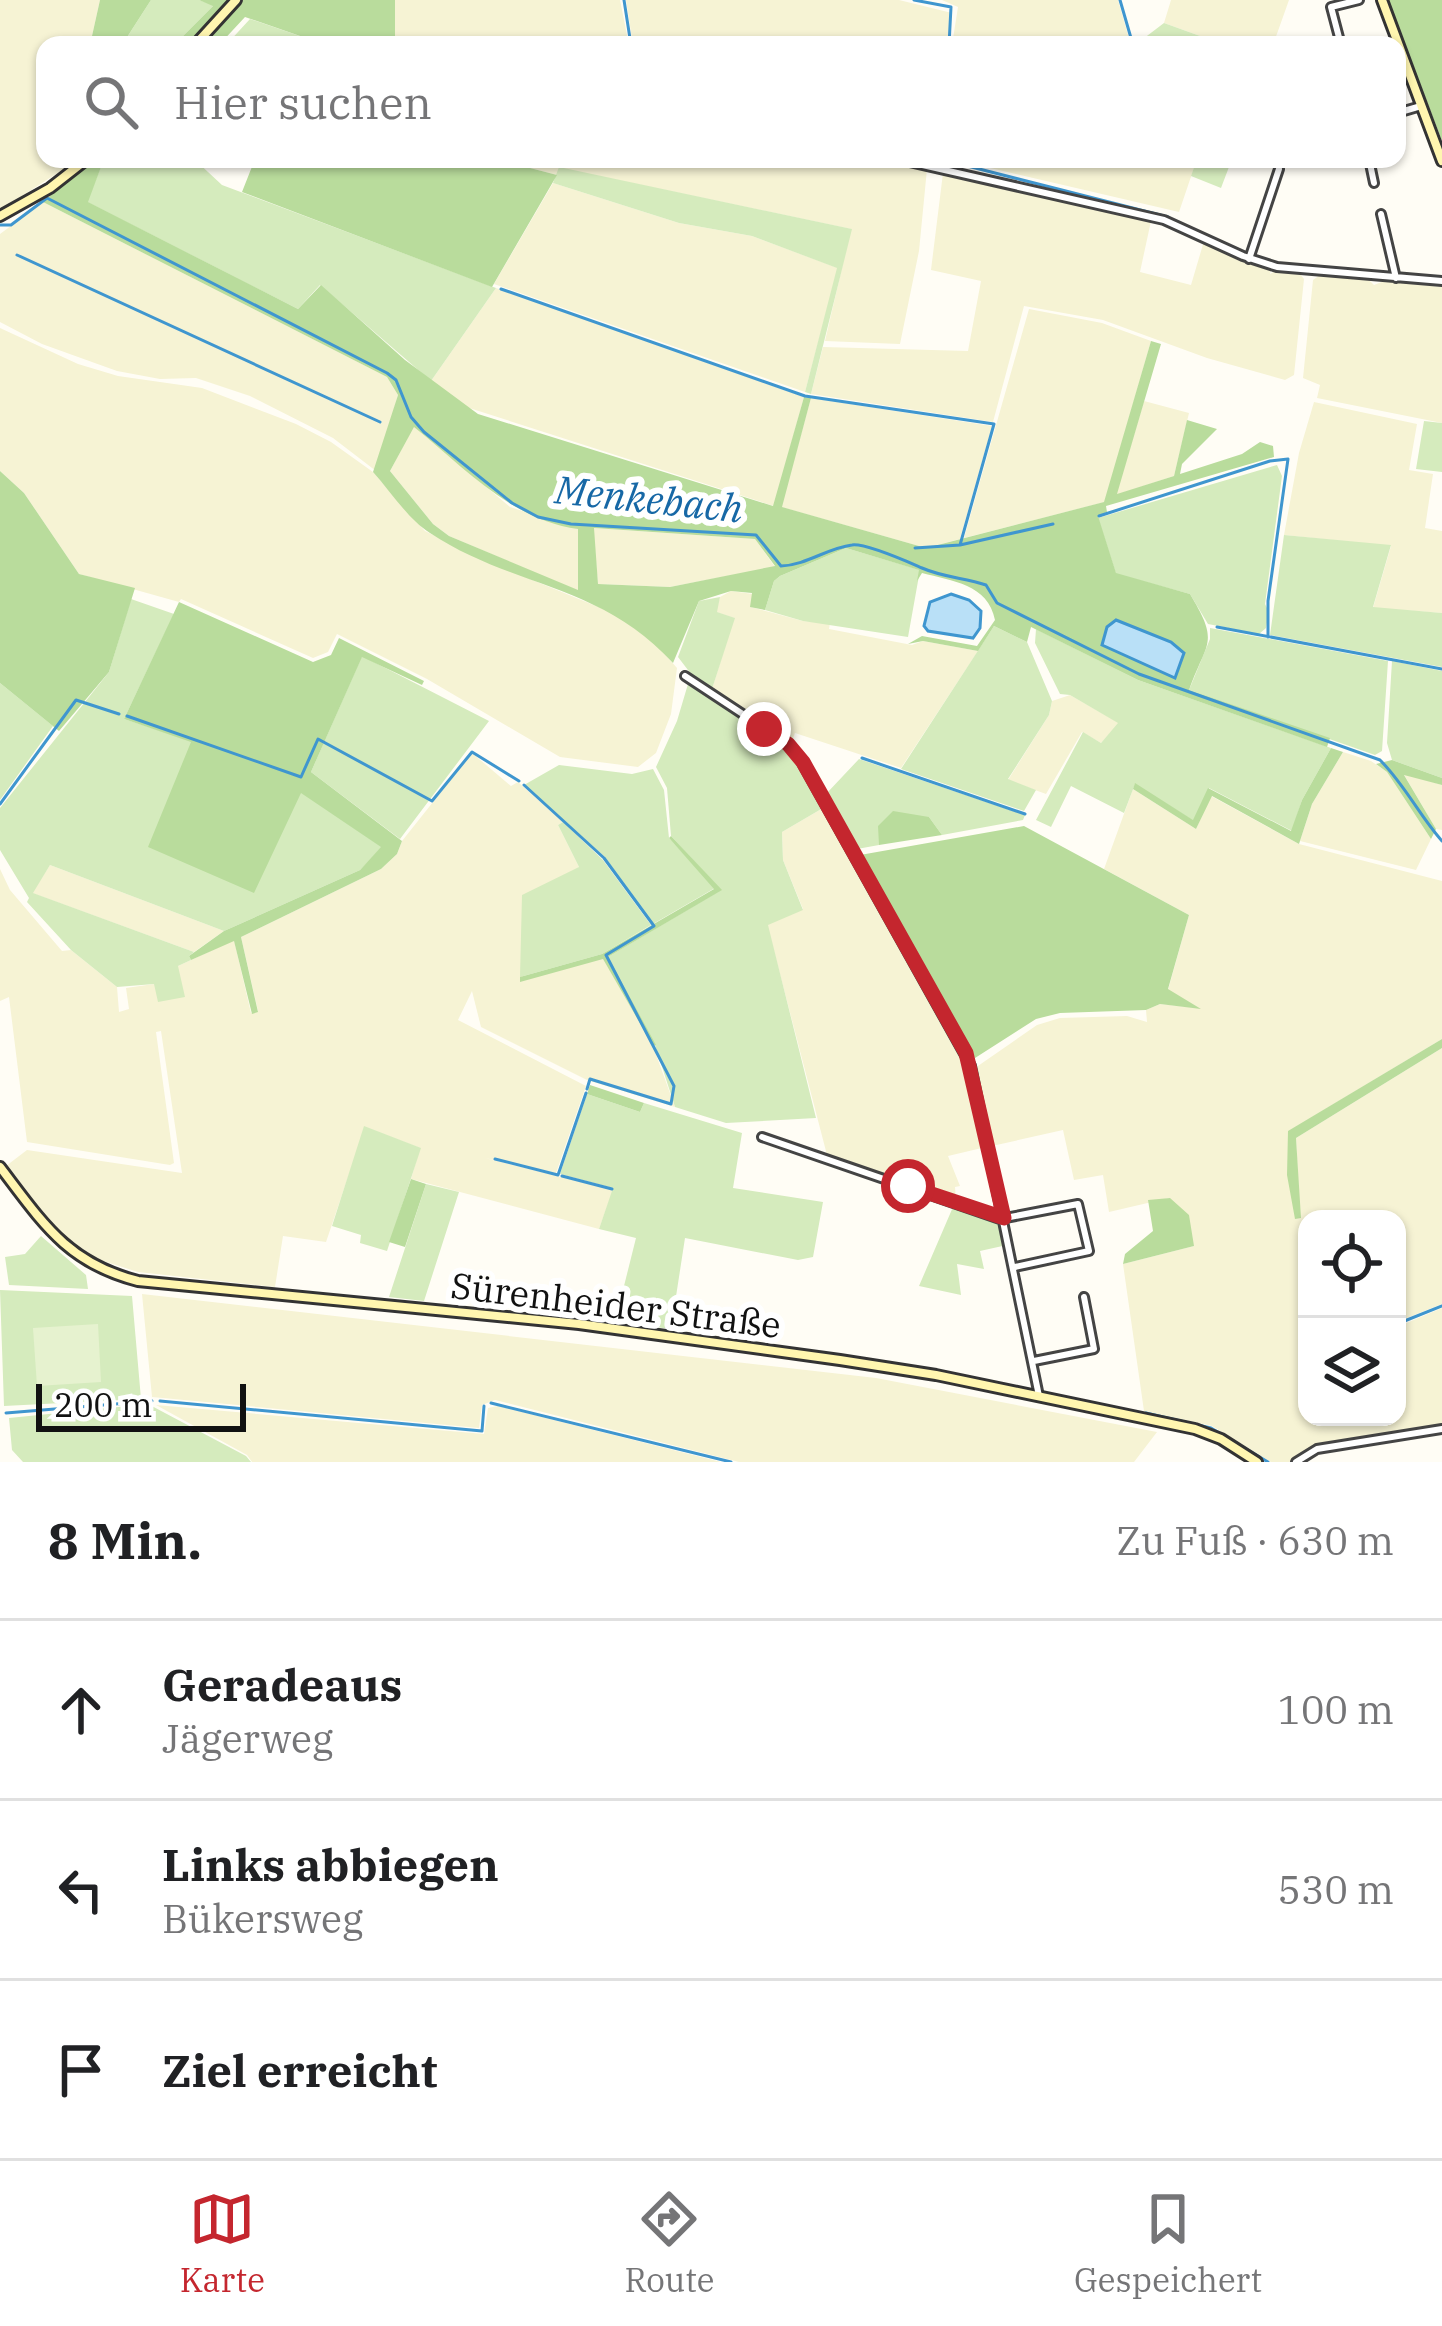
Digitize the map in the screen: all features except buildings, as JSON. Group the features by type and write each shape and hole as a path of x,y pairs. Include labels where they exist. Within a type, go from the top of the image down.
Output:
{"main road":[{"path":"203,36 236,0"},
{"path":"1382,0 1395,36"},
{"path":"1406,65 1442,161"},
{"path":"0,216 75,168"},
{"name":"Sürenheider Straße","path":"0,1167 46,1227 73,1253 96,1267 138,1281 651,1334 878,1365 1195,1429 1257,1462"}],"street":[{"path":"1338,36 1330,7 1360,0"},
{"path":"1406,110 1421,106"},
{"path":"936,168 1151,217 1277,267 1442,281"},
{"path":"1371,168 1374,183"},
{"path":"1250,259 1279,169"},
{"path":"1381,214 1396,278"},
{"path":"686,676 788,744 803,762 966,1053 1039,1396"},
{"path":"762,1137 1004,1218 1072,1204 1080,1207 1089,1251 1015,1267"},
{"path":"1034,1361 1094,1349 1084,1298"},
{"path":"1296,1462 1317,1449 1442,1429"}],"shaded area":[{"path":"0,0 100,0 92,36 36,36 36,168 65,168 0,210"},
{"path":"395,0 620,0 627,36 395,36"},
{"path":"626,0 899,0 952,13 948,36 632,36"},
{"path":"942,0 1118,0 1128,36 953,36 958,7"},
{"path":"1171,0 1289,0 1276,36 1200,36 1164,23"},
{"path":"530,168 560,168 557,175"},
{"path":"560,168 927,169 919,251 900,344 825,341 851,229"},
{"path":"991,168 1194,168 1179,212"},
{"path":"943,173 1151,221 1140,272 1191,285 1204,241 1271,269 1270,274 1300,274 1304,279 1294,375 1285,380 1103,320 1024,306 993,422 811,394 823,347 968,351 981,281 931,270"},
{"path":"553,183 679,223 752,236 838,268 805,392 494,284"},
{"path":"43,202 387,377 398,395 376,471 333,438 250,396 196,378 160,379 117,371 42,344 0,322 0,234"},
{"path":"1320,275 1368,279 1374,285 1384,281 1442,287 1442,423 1317,398 1320,385 1303,378 1313,280"},
{"path":"496,288 804,397 774,506 463,406 431,381"},
{"path":"1029,309 1102,323 1151,341 1105,502 964,538"},
{"path":"0,328 78,364 118,376 202,388 296,424 373,472 425,531 623,617 649,636 677,668 671,714 656,753 638,767 560,757 427,679 337,634 328,652 313,658 181,599 79,574 24,493 0,471"},
{"path":"811,398 992,426 960,539 926,548 781,507"},
{"path":"1144,401 1189,413 1174,476 1116,495"},
{"path":"1314,402 1417,424 1409,470 1433,474 1425,528 1442,531 1442,613 1373,608 1391,546 1284,535"},
{"path":"414,426 510,507 579,529 578,591 449,536 433,524 390,471"},
{"path":"593,528 755,539 775,567 670,587 598,584"},
{"path":"731,591 753,594 751,607 830,623 829,629 912,645 923,641 978,651 901,768 795,733 792,741 712,689 734,618 716,612 720,597"},
{"path":"1070,695 1119,723 1101,743 1082,732 1046,794 1008,780 1049,715 1052,701"},
{"path":"1343,752 1387,772 1431,839 1416,870 1300,841 1312,804"},
{"path":"472,753 511,786 518,782 563,822 558,825 579,867 520,981 603,958 653,1046 675,1107 587,1080 481,1027 472,991 458,1020 586,1086 556,1173 485,1158 613,1190 599,1229 411,1179 420,1148 365,1127 326,1242 283,1236 275,1287 138,1272 77,1247 50,1222 6,1166 27,1150 182,1173 161,1031 156,1032 174,1163 27,1142 9,997 0,1001 0,869 10,890 62,951 71,950 117,987 119,1012 129,1009 126,988 154,984 178,966 234,940 251,1013 258,1011 241,937 381,869"},
{"path":"1403,773 1442,785 1442,830 1436,829"},
{"path":"1133,789 1196,829 1211,796 1299,844 1442,881 1442,1039 1289,1131 1299,1210 1298,1426 1406,1426 1406,1323 1442,1308 1442,1424 1319,1443 1291,1462 1271,1462 1212,1426 1144,1411 1123,1264 1194,1246 1169,1198 1109,1212 1103,1175 1074,1180 1063,1130 992,1146 975,1068 1037,1025 1060,1018 1127,1016 1147,1022 1146,1010 1160,1004 1198,1008 1168,990 1189,915 1104,869"},
{"path":"823,808 969,1067 986,1147 948,1156 960,1186 955,1187 956,1200 827,1155 767,924 803,909 783,860 782,832"},
{"path":"50,865 224,931 194,952 32,893"},
{"path":"1442,1048 1442,1304 1406,1318 1406,1210 1300,1210 1296,1138"},
{"path":"142,1294 876,1378 1157,1432 1134,1462 739,1462 495,1400 482,1405 479,1428 152,1397"},
{"path":"156,1405 484,1434 488,1408 498,1406 721,1462 252,1462"}],"green space":[{"path":"100,0 151,0 128,36 92,36"},
{"path":"151,0 199,0 214,5 183,36 128,36"},
{"path":"199,0 229,0 197,36 183,36 213,6"},
{"path":"243,0 395,0 395,36 300,36 245,17 227,36 210,36"},
{"path":"1388,0 1442,0 1442,141 1406,36 1402,36"},
{"path":"250,19 300,36 234,36"},
{"path":"1164,23 1200,36 1147,36"},
{"path":"82,168 101,168 88,202 298,309 321,285 405,360 478,414 773,506 804,397 811,398 782,507 926,548 1104,502 1151,341 1161,344 1117,494 1174,476 1187,420 1217,429 1182,464 1180,474 1242,454 1260,442 1273,446 1274,457 1106,506 1107,512 1098,516 1116,573 1190,594 1205,623 1208,642 1189,690 1330,738 1327,747 1138,680 1031,627 1027,642 994,626 978,651 923,641 908,644 922,636 977,646 995,620 991,608 967,586 922,573 917,581 919,570 846,548 780,576 765,610 750,607 752,593 731,591 699,601 673,663 616,617 461,551 414,520 373,472 398,395 387,377 43,202","holes":["414,427 470,474 531,515 578,529 578,590 449,536 433,524 390,471","594,528 755,539 775,566 670,587 598,584"]},
{"path":"100,168 204,168 222,185 496,288 431,381 320,285 298,309 87,202"},
{"path":"251,168 530,168 557,175 492,287 242,192"},
{"path":"559,168 564,168 852,229 811,394 805,392 837,268 752,236 679,223 553,183"},
{"path":"1194,168 1229,168 1221,188 1191,176"},
{"path":"1424,421 1442,423 1442,472 1416,469"},
{"path":"1277,465 1282,476 1265,604 1269,612 1266,628 1259,634 1208,624 1190,594 1116,574 1098,518"},
{"path":"0,471 24,493 79,574 135,588 109,672 59,731 0,683"},
{"path":"1284,535 1391,545 1373,607 1442,613 1442,667 1270,635"},
{"path":"846,548 920,570 908,637 803,621 765,610 780,576"},
{"path":"720,597 717,612 735,618 712,689 678,657 699,601"},
{"path":"131,599 174,614 124,719 191,741 301,792 382,847 360,870 224,931 50,865 33,893 194,952 191,960 178,966 185,997 158,1002 154,984 117,987 71,950 27,902 29,898 0,850 0,808 109,672"},
{"path":"179,602 313,662 331,655 339,638 424,681 422,685 362,657 311,772 402,841 397,854 381,869 241,937 258,1012 252,1014 234,941 191,960 189,956 224,931 360,870 381,847 301,793 254,893 148,847 191,742 124,719"},
{"path":"994,626 1027,642 1052,701 1049,715 1008,779 1036,790 1024,811 901,769"},
{"path":"1210,628 1388,661 1382,751 1375,755 1189,690"},
{"path":"1036,629 1138,680 1331,748 1302,800 1292,831 1209,788 1194,821 1135,784 1124,813 1071,786 1051,827 1036,820 1083,732 1101,743 1118,723 1060,694 1035,643"},
{"path":"362,656 489,721 400,839 311,772"},
{"path":"1392,661 1442,671 1442,778 1392,760 1387,743"},
{"path":"0,683 53,726 0,800"},
{"path":"688,684 791,751 823,808 782,832 783,860 803,910 768,925 816,1118 726,1123 675,1107 655,1045 608,957 721,890 671,836 667,788 656,767"},
{"path":"1331,748 1343,752 1312,804 1299,844 1212,796 1196,829 1133,789 1135,783 1193,820 1208,788 1291,831"},
{"path":"859,759 1025,815 1023,820 942,835 929,817 880,835 879,845 857,849 826,794"},
{"path":"1392,760 1442,778 1442,785 1404,775 1436,829 1431,839 1387,772 1376,764"},
{"path":"559,765 632,774 653,769 664,790 669,838 715,888 653,924 605,857 524,785"},
{"path":"893,811 929,817 942,835 879,845 878,826"},
{"path":"563,822 603,860 651,925 602,954 520,977 522,895 579,867 558,825"},
{"path":"1024,826 1189,915 1168,989 1201,1009 1160,1004 1146,1010 1060,1013 1036,1019 975,1058 860,855"},
{"path":"671,836 722,890 608,957 653,1046 603,959 520,982 520,977 602,954 714,889"},
{"path":"1442,1039 1442,1048 1296,1138 1300,1210 1295,1219 1287,1175 1288,1131"},
{"path":"590,1085 644,1103 640,1112 587,1094"},
{"path":"587,1094 640,1112 644,1103 742,1133 733,1188 823,1202 813,1257 798,1260 685,1238 671,1329 615,1322 636,1238 599,1229 613,1188 560,1174"},
{"path":"364,1126 421,1148 387,1251 360,1243 361,1235 332,1226"},
{"path":"411,1179 426,1184 405,1247 389,1242"},
{"path":"426,1184 459,1192 424,1301 389,1297"},
{"path":"1170,1198 1189,1215 1194,1246 1123,1264 1125,1254 1153,1231 1148,1200"},
{"path":"953,1207 1003,1225 1007,1245 980,1251 984,1269 957,1264 961,1295 919,1286"},
{"path":"41,1236 86,1275 88,1289 9,1285 5,1257 25,1254"},
{"path":"0,1290 132,1296 141,1399 4,1406"},
{"path":"98,1324 101,1382 37,1386 33,1328"},
{"path":"148,1404 251,1462 23,1462 12,1450 9,1418"}],"water":[{"path":"951,594 969,600 981,611 980,628 973,638 928,631 924,626 930,602"},
{"path":"1116,620 1171,642 1184,653 1175,678 1102,645 1107,627"}],"waterway":[{"path":"624,0 630,36"},
{"path":"914,0 951,7 949,36"},
{"path":"1120,0 1130,36"},
{"path":"975,168 1168,217"},
{"name":"Menkebach","path":"0,225 11,225 47,198 387,373 396,380 411,417 424,432 512,503 538,517 571,524 756,535 781,566 858,545 986,585 997,603 1139,674 1380,760 1442,841"},
{"path":"17,255 380,422"},
{"path":"501,289 805,396 994,424 960,545"},
{"path":"1099,516 1288,459 1268,601 1268,637"},
{"path":"915,548 960,545 1053,524"},
{"path":"1217,627 1442,669"},
{"path":"0,804 76,700 119,714"},
{"path":"127,716 301,777 318,739 432,801 472,752 519,781"},
{"path":"862,758 1025,814"},
{"path":"524,785 604,858 654,926 606,955 674,1086 671,1104 590,1079 587,1089"},
{"path":"495,1159 558,1175 586,1093"},
{"path":"562,1176 612,1189"},
{"path":"1406,1320 1442,1306"},
{"path":"6,1413 152,1401"},
{"path":"160,1401 482,1431 484,1406"},
{"path":"491,1403 731,1462"},
{"path":"1146,1413 1211,1428 1268,1462"}],"route":[{"path":"764,729 788,744 803,762 966,1053 1004,1218 908,1186"}]}
